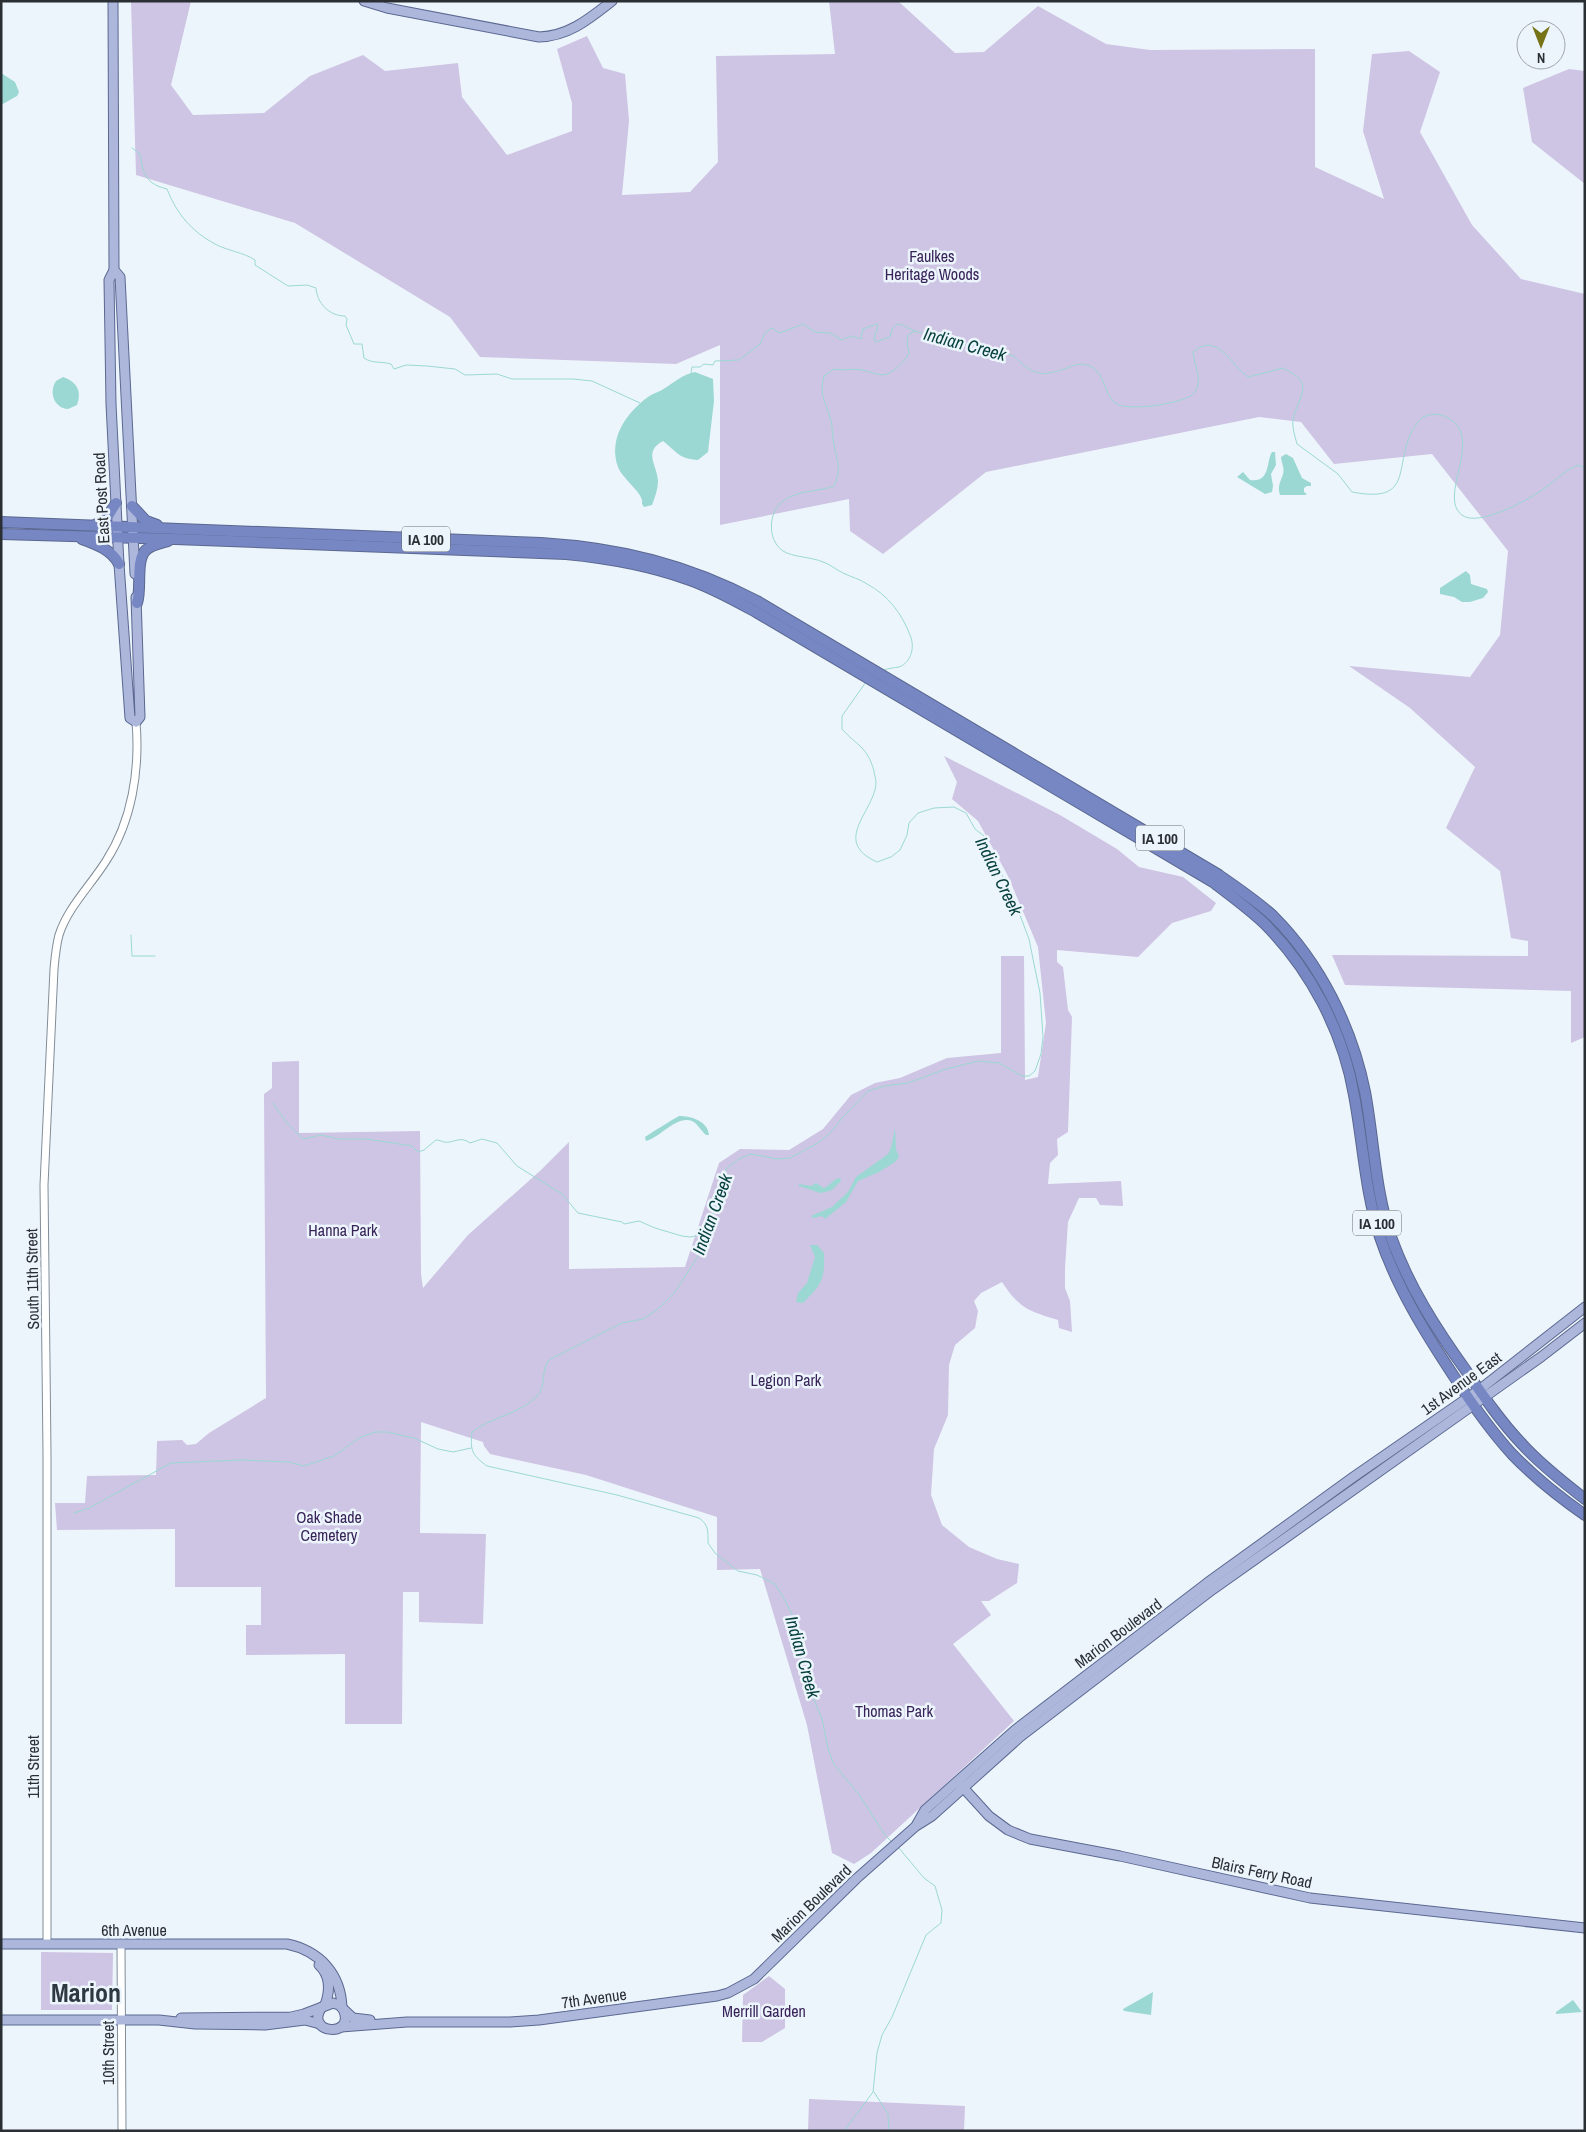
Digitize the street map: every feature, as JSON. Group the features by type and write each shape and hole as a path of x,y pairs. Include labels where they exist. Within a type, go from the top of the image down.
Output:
{"highway":[{"path":"92,525 103,522 116,503"},
{"path":"132,506 146,521 163,528"},
{"name":"IA 100","path":"1,522 541,543 612,550 661,561 724,584 926,706 1219,875 1272,916 1286,931 1318,974 1345,1025 1353,1046 1364,1092 1381,1196 1390,1235 1420,1302 1482,1393 1522,1445 1585,1498"},
{"name":"IA 100","path":"1,534 566,554 610,559 687,578 720,592 828,648"},
{"path":"77,536 102,547 115,557 119,564"},
{"path":"137,603 142,557 146,550 174,539"},
{"name":"IA 100","path":"926,706 1214,882 1263,922 1286,947 1319,996 1343,1050 1354,1094 1371,1199 1380,1237 1393,1270 1414,1312 1470,1401 1512,1454 1540,1480 1585,1515"}],"main road":[{"name":"East Post Road","path":"113,1 114,270 109,280 109,333 119,564 130,718 136,722 140,717 134,538 120,278 114,270"},
{"path":"364,1 387,8 539,37 552,36 569,31 612,1"},
{"name":"1st Avenue East","path":"1482,1393 1585,1307"},
{"name":"1st Avenue East","path":"1354,1482 1470,1401 1541,1357 1585,1323"},
{"name":"Marion Boulevard","path":"773,1961 876,1862 916,1826 932,1816 960,1784 1354,1482"},
{"name":"Blairs Ferry Road","path":"960,1784 989,1816 1008,1830 1030,1839 1120,1856 1310,1898 1585,1928"},
{"name":"6th Avenue","path":"1,1944 287,1944 303,1949 317,1960"},
{"path":"160,2020 195,2024 266,2025 305,2020 320,2024 330,2030 341,2028 345,2019 341,1994 331,1969 317,1960"},
{"path":"317,1960 325,1972 328,1981 328,1994 318,2014 320,2024"},
{"name":"7th Avenue","path":"341,2028 368,2022 532,2020 717,1996 745,1985 773,1961"},
{"path":"1,2020 160,2020 291,2017 333,2003 368,2022"}],"street":[{"name":"East Post Road","path":"54,969 59,936 65,922 106,861 124,823 135,778 136,722"},
{"name":"South 11th Street","path":"47,1590 44,1185 54,969"},
{"name":"11th Street","path":"47,1590 47,1944"},
{"name":"10th Street","path":"121,1944 122,2131"}],"green space":[{"name":"Faulkes Heritage Woods","path":"131,1 191,1 171,85 193,115 264,113 310,76 363,55 385,71 458,63 462,97 507,155 572,131 572,103 557,49 587,36 603,68 625,74 629,121 622,195 690,192 718,162 716,56 835,54 829,1 898,1 955,53 984,52 1038,6 1106,44 1150,50 1315,49 1315,167 1384,199 1363,131 1372,54 1409,51 1440,72 1420,132 1472,225 1521,279 1585,294 1585,1037 1571,1043 1571,991 1345,985 1332,955 1528,956 1528,941 1511,938 1500,871 1446,828 1475,767 1410,708 1349,666 1470,677 1500,635 1508,551 1432,454 1334,464 1301,422 1259,417 986,472 883,554 850,531 849,499 720,525 720,345 676,364 480,357 450,317 295,223 136,175"},
{"path":"1569,69 1585,71 1585,184 1532,142 1523,88"},
{"path":"944,756 1060,815 1117,849 1139,867 1183,877 1216,903 1211,911 1172,923 1138,957 1057,950 1057,962 1063,967 1068,1010 1072,1017 1068,1132 1057,1139 1058,1155 1050,1163 1048,1184 1121,1181 1123,1206 1100,1205 1096,1198 1079,1198 1068,1222 1065,1288 1070,1301 1072,1332 1059,1328 1058,1320 1032,1311 1019,1303 1002,1282 981,1293 974,1301 978,1311 975,1328 955,1345 949,1365 948,1415 934,1449 931,1495 942,1525 969,1547 997,1559 1019,1564 1017,1583 989,1601 981,1601 991,1615 953,1644 1014,1721 871,1853 854,1864 832,1853 807,1725 760,1569 717,1570 717,1517 586,1475 490,1454 483,1442 421,1422 420,1533 486,1534 483,1624 419,1622 419,1592 403,1592 402,1724 345,1724 345,1654 246,1655 246,1625 261,1625 261,1587 175,1587 175,1529 57,1530 55,1503 85,1503 87,1476 156,1475 157,1441 182,1440 187,1445 196,1444 209,1433 266,1398 264,1094 272,1088 272,1062 299,1061 299,1133 420,1131 421,1274 423,1288 468,1235 541,1170 569,1142 569,1269 685,1267 719,1163 740,1149 789,1150 823,1129 851,1095 875,1083 900,1078 947,1058 1001,1053 1001,956 1024,956 1025,1080 1038,1077 1046,1023 1038,947 1008,876 978,821 952,799 957,782"},
{"path":"41,1952 113,1953 112,2010 41,2010"},
{"name":"Merrill Garden","path":"769,1976 785,1989 785,2028 762,2042 742,2042 743,1995"},
{"path":"809,2099 965,2106 964,2131 808,2131"}],"shaded area":[{"path":"1,73 15,82 19,92 17,96 1,105"},
{"path":"695,372 713,379 714,401 708,452 698,460 686,458 663,441 657,445 652,454 658,481 657,490 652,505 644,507 637,491 624,477 618,467 615,446 617,437 626,419 640,403 679,378"},
{"path":"63,377 75,384 79,395 77,405 68,409 59,406 53,394 56,381"},
{"path":"1272,452 1275,452 1276,465 1271,474 1272,492 1265,494 1237,477 1243,472 1250,480 1261,478 1265,475"},
{"path":"1286,454 1293,458 1302,478 1311,483 1311,486 1304,488 1304,492 1307,494 1305,495 1280,495 1279,486 1283,472 1281,457"},
{"path":"1466,571 1470,575 1471,584 1487,589 1488,592 1483,598 1462,602 1454,597 1440,594 1440,588"},
{"path":"679,1116 698,1120 706,1126 709,1135 706,1135 694,1122 686,1120 674,1124 646,1141 645,1137"},
{"path":"895,1128 896,1149 899,1157 895,1162 879,1172 858,1181 846,1202 825,1219 822,1216 813,1218 811,1216 832,1207 848,1192 856,1177 888,1154"},
{"path":"840,1178 841,1181 832,1190 820,1193 799,1186 799,1184 811,1186 816,1183 824,1188"},
{"path":"810,1245 817,1245 824,1253 823,1276 818,1286 803,1303 796,1302 798,1293 807,1283 815,1257"},
{"path":"1153,1992 1151,2015 1124,2011 1123,2009"},
{"path":"1573,2000 1582,2012 1556,2014 1556,2012"}],"waterway":[{"path":"132,148 140,154 144,173 150,181 167,189 180,214 199,234 220,246 255,260 255,265 288,286 307,285 316,288 319,299 325,308 334,314 345,316 347,319 346,325 354,344 362,344 364,358 367,360 391,364 394,369 406,365 427,366 455,369 465,375 497,374 512,379 573,379 592,381 640,403"},
{"path":"691,373 692,367 700,367 704,364 713,365 715,361 739,360 760,344 765,333 771,328 780,333 803,324 815,332 830,333 842,340 851,336 861,339 863,329 877,324 875,342 890,337 892,329 897,324 915,331"},
{"name":"Indian Creek","path":"884,670 903,665 910,658 912,649 907,627 888,599 875,588 840,572 828,564 783,551 774,540 771,526 774,512 789,497 834,486 838,474 838,465 833,442 832,424 822,393 824,376 834,369 859,369 882,375 889,373 907,357 909,353 908,335 915,331 1014,356 1027,368 1038,373 1051,373 1074,365 1084,364 1092,367 1100,375 1111,398 1121,406 1143,407 1169,403 1190,396 1195,392 1198,383 1193,352 1210,345 1223,352 1248,377 1283,368 1299,378 1303,387 1293,420 1297,444 1338,474 1352,492 1372,494 1385,492 1394,487 1399,479 1407,443 1413,429 1424,417 1434,414 1443,416 1458,427 1462,439 1462,452 1454,495 1456,506 1462,515 1470,518 1491,515 1516,505 1538,493 1569,469 1579,465 1585,468"},
{"name":"Indian Creek","path":"866,682 842,716 842,729 865,751 874,771 876,781 874,793 856,835 857,845 863,854 877,862 891,857 900,850 907,835 909,823 918,813 934,808 954,807 966,813 975,829 984,836 1018,910 1029,939 1040,993 1043,1037 1041,1054 1035,1071 1029,1076 1022,1076 999,1063 978,1061 946,1069 908,1083 885,1086 868,1091 832,1131 818,1143 790,1158 777,1159 751,1154 739,1159 726,1169 700,1253 675,1292 658,1309 643,1319 622,1323 549,1360 546,1364 542,1388 537,1396 522,1407 472,1432 471,1444 475,1455 487,1466 617,1495 699,1518 706,1526 708,1543 715,1553 738,1571 757,1575 775,1584 795,1621 805,1678 822,1719 833,1763 860,1796 885,1835 893,1843"},
{"path":"131,935 132,956 155,956"},
{"path":"273,1103 286,1122 303,1139 321,1135 339,1139 367,1139 412,1146 418,1152 424,1150 436,1140 447,1142 463,1140 470,1143 482,1139 497,1143 517,1166 562,1194 578,1213 624,1224 639,1221 682,1236 690,1237 706,1234"},
{"path":"74,1513 89,1508 171,1463 241,1460 289,1462 304,1466 334,1456 359,1438 375,1432 387,1432 414,1438 438,1449 453,1452 471,1448"},
{"name":"Indian Creek","path":"844,2131 873,2092 877,2053 882,2035 892,2017 926,1935 941,1923 942,1910 935,1886 924,1878 898,1847"},
{"path":"874,2092 888,2114 889,2131"}],"district":[{"name":"Marion","path":"86,1992"}],"park label":[{"name":"Hanna Park","path":"343,1230"},
{"name":"Legion Park","path":"786,1380"},
{"name":"Oak Shade Cemetery","path":"329,1526"},
{"name":"Thomas Park","path":"894,1711"}]}
